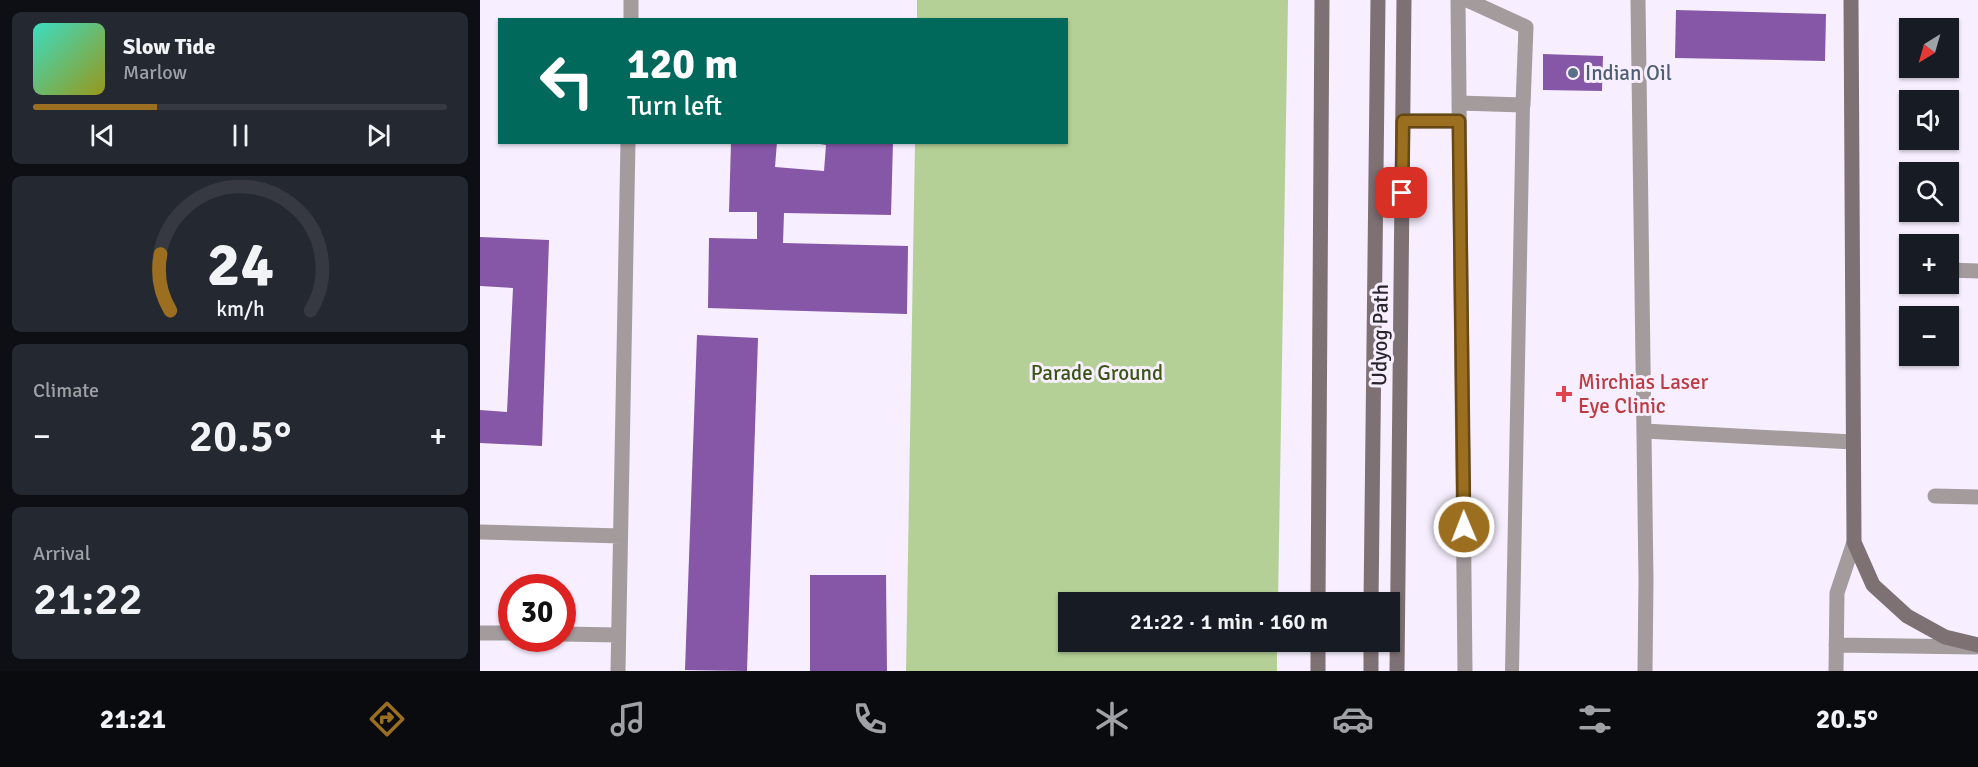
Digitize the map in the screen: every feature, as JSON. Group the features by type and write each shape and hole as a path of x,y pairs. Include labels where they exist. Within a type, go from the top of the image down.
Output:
{"street":[{"path":"631,0 631,18"},
{"path":"1318,592 1322,0"},
{"name":"Udyog Path","path":"1371,592 1378,0"},
{"name":"Udyog Path","path":"1397,671 1404,0"},
{"path":"1458,0 1465,671"},
{"path":"1459,104 1523,105 1526,27 1467,0"},
{"path":"1638,0 1645,671"},
{"path":"1836,671 1837,593 1854,542 1851,0"},
{"path":"1403,121 1459,121"},
{"path":"618,671 628,144"},
{"path":"1959,270 1978,271"},
{"path":"1644,431 1853,442"},
{"path":"1935,496 1978,497"},
{"path":"480,532 620,536"},
{"path":"1854,542 1874,585 1908,616 1945,636 1978,646"},
{"path":"480,633 498,633"},
{"path":"576,634 618,635"},
{"path":"1836,645 1978,646"},
{"path":"1318,652 1318,671"},
{"path":"1371,652 1371,671"}],"lane":[{"path":"1512,671 1523,105"}],"green space":[{"name":"Parade Ground","path":"917,0 1288,0 1278,592 1058,592 1058,652 1277,652 1277,671 906,671 915,144 1068,144 1068,18 917,18"}],"building":[{"path":"1676,10 1826,14 1825,61 1675,58"},
{"name":"Indian Oil","path":"1543,54 1603,56 1602,91 1543,90"},
{"path":"731,144 777,144 775,167 824,171 826,145 820,144 893,144 891,215 784,213 783,243 908,246 907,314 708,308 709,238 757,239 757,212 729,212"},
{"path":"480,237 549,240 542,446 480,443 480,410 507,412 513,288 480,286"},
{"path":"697,335 758,338 747,671 685,670"},
{"path":"810,575 886,575 887,671 810,671"}],"place":[{"name":"Indian Oil","path":"1573,73"},
{"name":"Mirchias Laser Eye Clinic","path":"1564,394"}],"route":[{"path":"1402,193 1403,121 1459,121 1464,527"}]}
